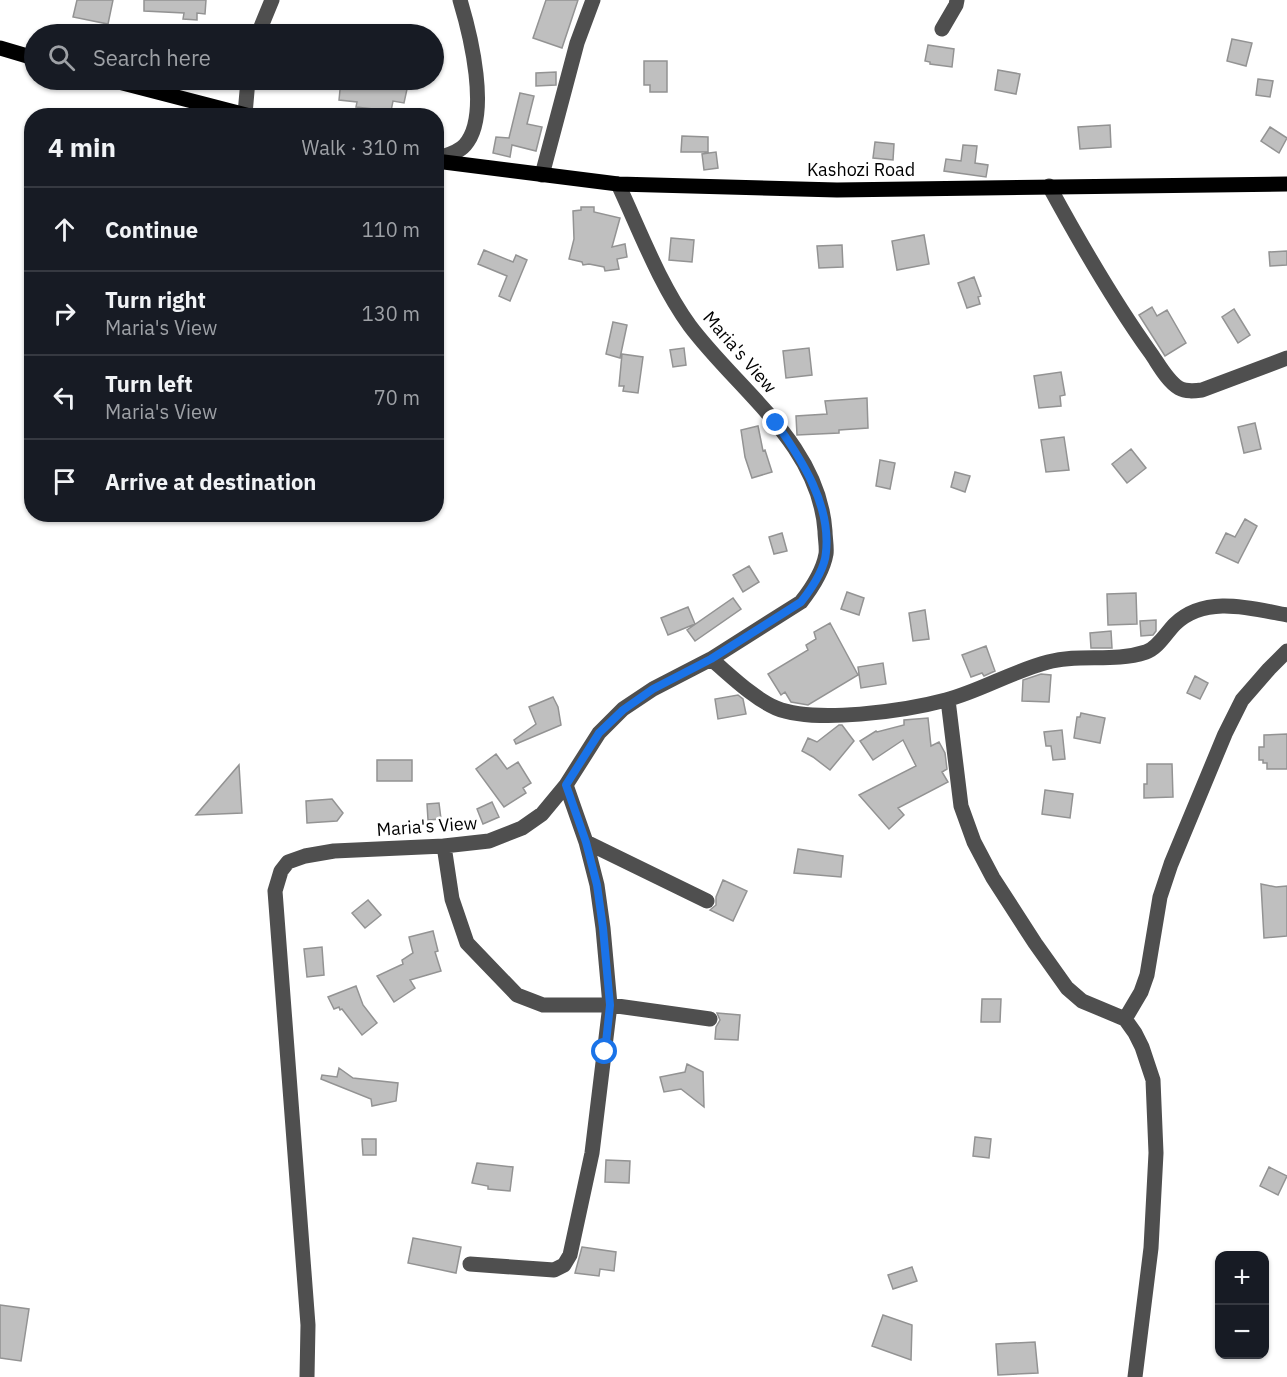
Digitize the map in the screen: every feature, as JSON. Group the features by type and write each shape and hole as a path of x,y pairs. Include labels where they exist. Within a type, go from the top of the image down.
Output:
{"main road":[{"path":"0,48 24,55"},
{"path":"146,90 218,108"},
{"name":"Kashozi Road","path":"444,161 618,184 837,190 1287,184"}],"street":[{"path":"444,157 458,152 470,137 476,112 477,87 474,55 460,0"},
{"path":"542,175 577,43 585,0"},
{"path":"577,43 593,0"},
{"path":"942,29 957,0"},
{"path":"261,24 268,2"},
{"path":"247,108 248,90"},
{"name":"Maria's View","path":"308,1377 308,1325 275,891 280,871 288,862 305,856 334,851 444,846 489,841 522,828 542,814 566,785 599,733 623,710 653,689 711,659 801,602 821,569 826,553 824,518 813,484 796,452 776,423 691,326 677,305 618,184"},
{"path":"1049,186 1089,258 1131,326 1174,384 1188,391 1202,390 1287,358"},
{"path":"711,659 774,707 794,713 853,713 907,708 948,700 1048,662 1079,657 1111,659 1136,656 1151,651 1175,623 1190,612 1203,607 1221,606 1287,615"},
{"path":"1125,1019 1141,992 1147,975 1160,897 1213,760 1242,700 1287,651"},
{"path":"948,700 961,806 974,842 993,878 1067,988 1082,1001 1125,1019 1142,1047 1153,1080 1156,1153 1151,1248 1135,1377"},
{"path":"470,1264 554,1270 564,1265 570,1256 592,1153 610,1005 597,885 586,842 566,785"},
{"path":"586,842 707,901"},
{"path":"444,846 452,899 467,943 518,995 543,1005 610,1005 710,1019"}],"building":[{"path":"77,0 113,0 108,24 73,17"},
{"path":"144,0 206,0 205,14 197,13 197,20 183,19 184,13 144,11"},
{"path":"546,0 578,0 562,48 533,38"},
{"path":"1232,39 1252,43 1246,66 1227,61"},
{"path":"928,45 954,49 952,67 930,64 925,61"},
{"path":"644,61 667,61 667,92 650,92 650,85 644,85"},
{"path":"998,70 1020,74 1016,94 995,90"},
{"path":"556,72 556,85 536,86 536,73"},
{"path":"1258,79 1273,81 1270,97 1256,95"},
{"path":"340,90 407,90 404,103 393,101 392,108 356,107 357,102 339,100"},
{"path":"520,93 534,96 527,124 542,127 536,151 512,145 510,157 493,153 496,137 509,138"},
{"path":"1110,125 1111,147 1080,149 1078,127"},
{"path":"1270,127 1287,138 1279,153 1261,141"},
{"path":"682,136 708,137 708,152 681,152"},
{"path":"875,142 894,144 893,160 873,158"},
{"path":"963,145 977,146 975,163 988,165 986,177 944,171 946,159 961,161"},
{"path":"716,152 718,168 704,170 702,154"},
{"path":"581,207 594,207 594,212 620,218 612,247 625,244 627,257 617,259 619,269 605,271 604,267 583,265 582,262 569,259 574,239 573,211 581,210"},
{"path":"924,235 929,264 897,270 892,241"},
{"path":"671,238 694,240 692,262 669,260"},
{"path":"842,245 843,267 819,268 817,246"},
{"path":"484,250 513,262 516,255 527,260 510,301 499,296 507,276 478,264"},
{"path":"1287,251 1287,265 1270,266 1269,252"},
{"path":"974,277 981,296 978,297 980,304 967,308 958,283"},
{"path":"1152,307 1157,316 1167,310 1186,343 1165,356 1139,315"},
{"path":"1234,309 1250,335 1238,343 1222,317"},
{"path":"613,322 627,325 620,358 606,354"},
{"path":"684,348 686,365 673,367 670,350"},
{"path":"809,348 812,375 786,378 783,351"},
{"path":"622,354 643,357 638,393 623,391 624,386 619,386"},
{"path":"1061,372 1065,395 1060,396 1061,406 1039,408 1034,376"},
{"path":"867,398 868,428 839,430 839,433 797,435 796,416 827,414 825,401"},
{"path":"1255,423 1261,449 1244,453 1238,427"},
{"path":"758,426 763,451 765,450 772,472 752,478 745,457 741,430"},
{"path":"1064,437 1069,470 1046,472 1041,440"},
{"path":"1131,449 1146,468 1127,483 1112,464"},
{"path":"880,460 895,463 890,489 876,486"},
{"path":"955,472 970,476 965,492 951,487"},
{"path":"1245,519 1257,526 1238,563 1216,553 1226,533 1235,537"},
{"path":"782,533 787,551 774,554 769,537"},
{"path":"749,566 759,582 743,592 733,575"},
{"path":"847,592 864,598 859,615 841,609"},
{"path":"1136,593 1137,624 1108,625 1107,594"},
{"path":"733,598 741,609 695,641 687,630"},
{"path":"688,607 695,624 668,635 661,618"},
{"path":"925,610 929,639 913,641 909,613"},
{"path":"1156,620 1156,631 1153,635 1141,636 1140,621"},
{"path":"830,623 858,675 808,705 791,702 785,692 781,695 768,674 808,650 806,645 816,639 814,632"},
{"path":"1111,631 1112,648 1091,648 1090,633"},
{"path":"986,646 995,671 984,676 982,673 971,677 962,655"},
{"path":"883,663 886,684 861,688 858,667"},
{"path":"1041,674 1051,675 1049,702 1022,701 1023,680"},
{"path":"1195,676 1208,683 1200,699 1187,693"},
{"path":"738,695 743,699 746,714 718,719 715,699"},
{"path":"553,697 558,707 561,725 516,744 514,740 536,724 529,707"},
{"path":"1081,713 1105,718 1100,743 1074,738 1077,717 1080,717"},
{"path":"928,718 931,746 939,742 945,753 947,769 942,772 948,782 898,808 904,815 889,829 859,795 916,766 903,740 873,760 860,741 876,731 904,725 904,720"},
{"path":"842,725 854,741 830,770 802,751 808,738 817,742"},
{"path":"1062,730 1065,759 1053,760 1051,746 1046,746 1044,732"},
{"path":"1287,734 1287,769 1267,769 1267,763 1259,760 1259,747 1264,747 1264,735"},
{"path":"496,754 507,769 518,762 531,783 523,788 526,793 504,807 476,769"},
{"path":"377,760 412,760 412,781 377,781"},
{"path":"1147,764 1172,764 1173,797 1144,798"},
{"path":"239,765 242,813 196,815"},
{"path":"1045,790 1073,794 1070,818 1042,814"},
{"path":"332,799 343,813 337,821 307,823 306,801"},
{"path":"492,802 499,817 483,824 477,809"},
{"path":"439,803 441,819 428,820 427,804"},
{"path":"798,849 843,856 841,877 794,873"},
{"path":"723,880 747,891 733,921 710,910 716,905 716,897"},
{"path":"1261,884 1276,887 1287,886 1287,936 1264,938"},
{"path":"368,900 381,915 365,928 352,913"},
{"path":"433,931 438,951 435,952 441,971 410,980 415,988 394,1002 377,976 403,964 402,960 413,953 409,937"},
{"path":"322,947 324,975 307,977 304,949"},
{"path":"356,986 363,1005 377,1023 362,1035 342,1009 340,1010 339,1007 334,1009 328,997"},
{"path":"982,999 1001,999 1000,1022 981,1022"},
{"path":"717,1013 740,1015 738,1040 715,1039 716,1027 720,1020"},
{"path":"687,1064 703,1072 704,1107 681,1089 664,1092 660,1077 685,1072"},
{"path":"339,1068 353,1078 398,1083 396,1101 372,1106 371,1099 321,1079 322,1075 337,1077"},
{"path":"975,1137 991,1139 989,1158 973,1156"},
{"path":"362,1139 376,1139 376,1155 363,1155"},
{"path":"606,1160 630,1161 629,1183 605,1182"},
{"path":"477,1163 513,1167 510,1191 488,1189 488,1186 472,1183"},
{"path":"1269,1167 1287,1176 1278,1195 1260,1186"},
{"path":"413,1238 461,1247 456,1273 408,1263"},
{"path":"582,1247 616,1252 614,1271 600,1269 599,1276 575,1273"},
{"path":"912,1267 917,1281 893,1289 888,1275"},
{"path":"0,1305 29,1309 21,1361 0,1358"},
{"path":"883,1315 912,1325 911,1360 872,1346"},
{"path":"1035,1342 1038,1373 998,1375 996,1344"}],"route":[{"path":"605,1052 610,1005 597,885 586,842 566,785 599,733 623,710 653,689 711,659 801,602 811,590 826,553 824,518 813,484 796,452 776,423"}]}
